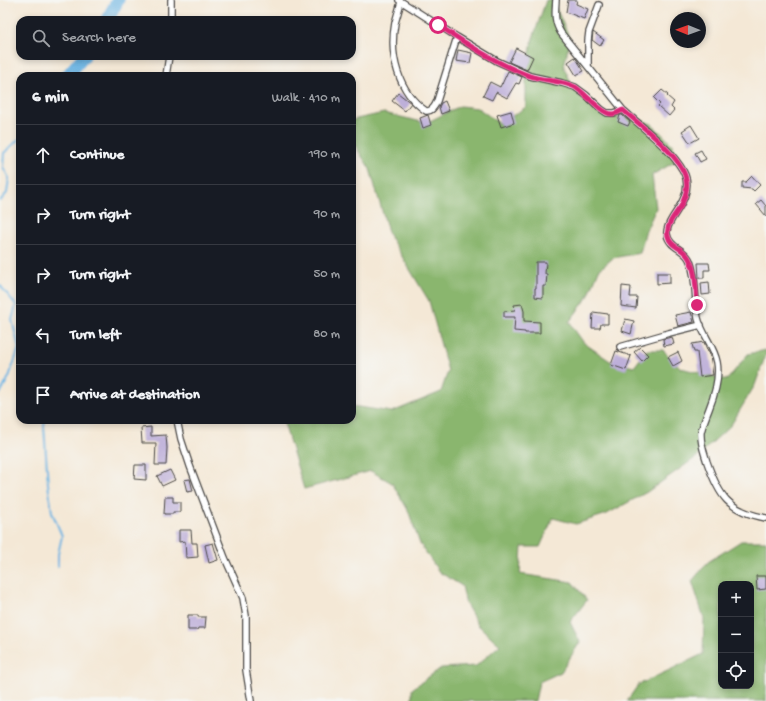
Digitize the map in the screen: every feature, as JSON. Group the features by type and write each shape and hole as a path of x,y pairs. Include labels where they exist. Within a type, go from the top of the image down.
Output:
{"street":[{"path":"171,0 171,16"},
{"path":"556,0 555,20 564,37 623,110 658,141 678,162 685,174 687,184 685,197 669,226 667,235 673,245 686,254 690,260 696,287 697,312 717,362 717,385 701,432 701,443 715,484 727,501 736,508 750,514 766,518"},
{"path":"457,37 437,101 430,111 426,111 406,92 395,62 393,46 395,22 400,1 497,61 530,76 575,87 607,113 617,113 623,110"},
{"path":"588,66 589,32 599,5"},
{"path":"166,72 168,60"},
{"path":"620,347 701,325"},
{"path":"178,424 190,466 225,558 243,598 246,616 246,670 252,701"}],"green space":[{"path":"546,0 552,0 570,38 564,67 574,90 609,116 636,118 652,124 671,143 680,159 652,175 656,208 645,233 640,253 613,258 599,270 588,297 569,322 584,343 610,361 634,367 647,350 663,350 681,368 727,380 748,354 766,350 766,354 755,385 731,425 698,456 647,492 607,514 576,524 553,518 540,547 522,547 520,574 572,582 587,600 570,622 580,642 561,672 539,682 535,701 412,701 412,689 441,668 476,666 500,645 478,625 466,604 462,586 439,572 420,544 408,510 392,483 371,471 304,489 284,424 356,424 356,407 392,412 441,392 448,371 429,301 389,235 370,169 356,147 356,119 384,113 426,123 460,106 478,108 500,124 526,107 526,77 532,41"},
{"path":"741,541 766,541 766,701 627,701 638,685 703,654 704,618 692,581 708,562"}],"building":[{"path":"568,0 577,0 576,4 588,9 584,19 566,12"},
{"path":"593,32 604,40 600,46 592,40"},
{"path":"516,48 533,57 527,70 509,62"},
{"path":"458,50 472,53 470,63 456,61"},
{"path":"575,57 584,71 576,75 568,62"},
{"path":"508,71 522,77 519,84 516,83 507,98 496,92 492,100 483,96 490,82 500,87"},
{"path":"662,90 674,102 671,107 674,110 669,116 658,106 660,104 654,98"},
{"path":"398,93 411,103 405,111 392,101"},
{"path":"445,101 449,111 441,114 439,107 441,103"},
{"path":"511,111 514,123 501,127 497,115"},
{"path":"428,115 431,125 423,128 420,118"},
{"path":"620,115 630,122 628,126 618,122"},
{"path":"691,125 699,138 690,143 682,131"},
{"path":"701,150 706,159 700,162 695,153"},
{"path":"752,176 760,185 754,191 752,189 742,188 742,182 746,182"},
{"path":"761,200 766,206 766,216 756,204"},
{"path":"536,262 546,262 546,286 543,286 543,298 535,297"},
{"path":"698,263 709,263 710,270 704,270 704,278 699,278"},
{"path":"657,273 670,273 670,283 657,284"},
{"path":"709,282 710,294 702,295 701,283"},
{"path":"622,286 631,287 630,297 637,297 636,308 621,306"},
{"path":"522,304 524,321 540,322 540,333 514,331 515,317 504,317 504,311 515,310 514,305"},
{"path":"593,312 608,314 608,324 601,324 600,328 592,328"},
{"path":"691,312 694,322 678,326 675,315"},
{"path":"625,319 634,321 631,334 622,331"},
{"path":"672,337 674,344 664,346 663,339"},
{"path":"704,342 710,355 713,375 700,377 697,352 694,352 692,344"},
{"path":"640,347 648,355 642,361 634,352"},
{"path":"616,351 631,356 626,370 611,365"},
{"path":"678,352 682,361 673,366 668,357"},
{"path":"151,427 151,436 166,435 166,465 155,465 156,443 142,443 141,428"},
{"path":"135,465 146,465 146,480 134,479"},
{"path":"170,470 175,480 162,486 157,476"},
{"path":"190,479 193,491 187,492 184,480"},
{"path":"165,497 173,497 173,502 180,502 180,512 164,514"},
{"path":"179,530 191,530 192,543 197,543 198,557 186,558 185,541 179,542"},
{"path":"213,543 218,560 209,563 205,545"},
{"path":"756,576 766,576 766,589 757,590"},
{"path":"188,615 206,617 205,628 188,630"}],"waterway":[{"path":"109,16 118,0"},
{"path":"70,72 81,60"},
{"path":"0,201 7,193 9,178 3,167 4,153 16,142"},
{"path":"0,285 16,305"},
{"path":"16,305 12,320 16,336"},
{"path":"0,394 9,377 16,357"},
{"path":"44,424 48,484 52,512 62,536 58,554 58,566"}],"route":[{"path":"438,25 497,61 514,69 530,76 575,87 607,113 617,113 623,110 658,141 678,162 685,174 687,187 683,202 669,226 667,235 671,242 689,257 696,287 697,305"}]}
